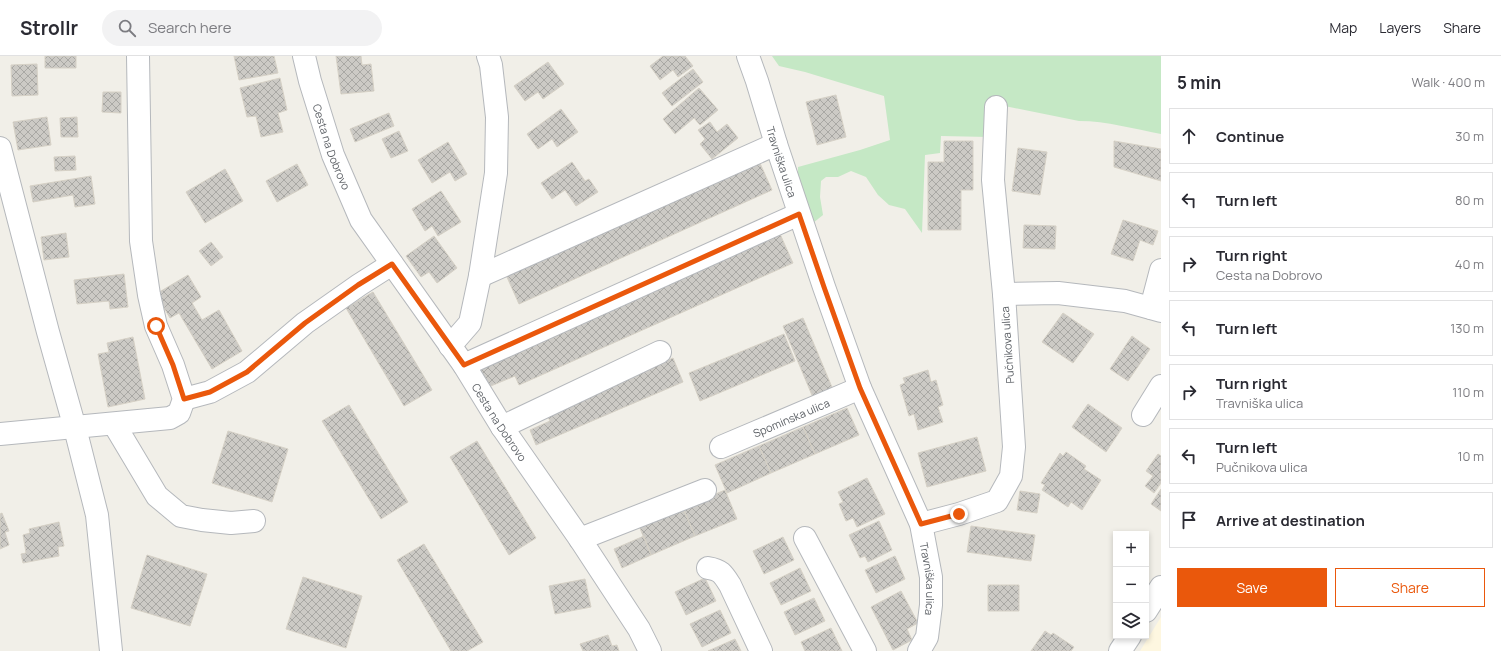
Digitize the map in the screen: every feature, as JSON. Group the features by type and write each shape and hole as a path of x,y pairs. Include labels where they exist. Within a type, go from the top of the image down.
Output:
{"street":[{"path":"0,434 170,418 180,414 184,399 173,365 156,326 149,295 141,242 138,56"},
{"name":"Cesta na Dobrovo","path":"304,56 310,81 333,155 361,220 464,365 502,427 580,539 638,629 650,651"},
{"path":"450,346 470,323 480,276 496,173 497,117 491,65 488,56"},
{"name":"Travniška ulica","path":"748,56 799,214 860,388 921,524 931,577 931,605 927,637 919,651"},
{"name":"Pučnikova ulica","path":"921,524 997,502 1011,476 1014,447 1004,294 993,180 996,107"},
{"path":"480,276 776,144"},
{"path":"0,148 97,515 111,651"},
{"path":"464,365 799,214"},
{"path":"184,399 210,392 247,372 305,323 358,285 392,264"},
{"path":"1004,294 1058,293 1125,301 1156,310 1161,270"},
{"path":"502,427 660,352"},
{"path":"1143,415 1161,386"},
{"name":"Spominska ulica","path":"721,447 860,388"},
{"path":"114,424 157,496 181,516 230,523 254,521"},
{"path":"580,539 705,490"},
{"path":"805,538 865,651"},
{"path":"708,568 718,570 723,574 730,585 761,651"},
{"path":"1149,606 1161,587"},
{"path":"1120,651 1128,639"}],"shaded area":[{"path":"1161,617 1161,651 1140,651 1147,639 1149,639 1149,636"}],"green space":[{"path":"772,56 1161,56 1161,134 1110,124 1079,121 990,103 989,137 941,136 940,153 925,155 922,233 905,209 889,205 878,195 866,177 851,171 838,177 826,177 821,181 820,197 823,215 813,223 798,176 798,167 890,140 884,96 805,72 779,66"}],"building":[{"path":"45,56 76,56 76,68 45,68"},
{"path":"234,56 274,56 278,73 239,80"},
{"path":"336,56 361,56 362,65 371,64 374,91 341,94"},
{"path":"663,56 685,56 693,66 678,77 673,70 660,80 650,66"},
{"path":"548,62 564,84 543,99 538,92 525,101 514,86"},
{"path":"37,64 38,95 12,96 11,65"},
{"path":"693,69 703,82 672,106 662,93"},
{"path":"280,78 287,110 278,113 283,132 261,137 256,116 247,117 240,88"},
{"path":"699,88 718,110 700,125 694,118 675,134 663,119"},
{"path":"103,92 121,92 121,113 102,112"},
{"path":"836,95 846,137 817,145 806,102"},
{"path":"561,109 578,132 557,147 552,139 538,149 527,134"},
{"path":"389,113 394,126 355,142 350,129"},
{"path":"47,117 51,145 18,150 13,122"},
{"path":"77,117 78,137 61,137 60,118"},
{"path":"710,122 717,132 727,124 738,138 712,159 700,144 705,139 698,130"},
{"path":"399,131 408,151 391,158 382,139"},
{"path":"944,141 973,141 973,190 961,190 961,230 928,230 928,162 944,162"},
{"path":"1114,141 1161,149 1161,181 1114,167"},
{"path":"448,142 467,174 455,181 450,172 432,183 418,160"},
{"path":"1018,148 1047,152 1040,195 1012,191"},
{"path":"75,156 76,170 55,171 54,157"},
{"path":"759,161 772,190 519,304 506,275"},
{"path":"572,162 585,181 589,179 598,192 576,206 565,190 552,199 541,183"},
{"path":"297,164 308,185 277,202 266,181"},
{"path":"225,169 243,201 205,223 186,192"},
{"path":"91,176 95,204 75,207 73,195 33,202 30,186"},
{"path":"441,191 461,222 438,236 432,226 425,231 412,209"},
{"path":"1123,220 1158,231 1153,245 1140,240 1133,261 1111,254"},
{"path":"1024,225 1056,226 1055,249 1023,248"},
{"path":"66,233 69,257 44,260 41,237"},
{"path":"780,234 793,263 519,385 515,376 486,388 478,370"},
{"path":"434,236 457,268 437,283 429,272 421,277 406,256"},
{"path":"211,242 223,257 211,266 199,251"},
{"path":"124,274 128,307 110,309 109,301 77,304 74,280"},
{"path":"188,275 201,297 192,303 202,320 219,310 242,351 212,369 179,313 170,318 156,294"},
{"path":"373,292 432,390 404,406 346,308"},
{"path":"1063,313 1094,334 1073,363 1042,342"},
{"path":"803,318 834,392 814,400 783,326"},
{"path":"784,334 795,361 700,401 689,373"},
{"path":"1132,336 1150,349 1128,381 1110,369"},
{"path":"133,337 145,399 108,407 98,354 109,352 107,343"},
{"path":"673,358 683,382 536,445 530,430 550,421 546,413"},
{"path":"928,370 931,382 936,380 943,405 938,407 943,422 918,430 914,414 909,416 900,385 905,383 903,378"},
{"path":"1088,404 1122,428 1106,452 1072,427"},
{"path":"349,405 408,502 381,519 322,421"},
{"path":"847,408 859,435 815,454 803,427"},
{"path":"803,427 815,454 771,473 759,446"},
{"path":"228,431 288,449 272,502 212,483"},
{"path":"977,437 986,471 927,487 918,453"},
{"path":"477,441 536,538 509,555 450,457"},
{"path":"759,446 771,473 727,493 715,465"},
{"path":"1066,452 1086,466 1084,469 1101,480 1082,510 1071,502 1068,507 1042,490 1045,485 1041,483 1060,453 1063,456"},
{"path":"1158,454 1161,456 1161,483 1154,493 1145,486 1153,476 1146,471"},
{"path":"867,478 885,514 857,527 853,518 846,521 839,504 843,502 838,492"},
{"path":"1161,489 1161,511 1151,504"},
{"path":"725,490 737,519 695,536 683,508"},
{"path":"1020,491 1040,494 1037,513 1017,510"},
{"path":"683,508 695,536 651,555 639,526"},
{"path":"2,513 9,531 5,532 9,545 0,549 0,514"},
{"path":"879,521 892,550 868,562 865,556 860,558 849,535"},
{"path":"59,522 64,546 58,547 59,556 23,563 21,554 26,553 23,535 30,533 29,529"},
{"path":"971,526 1035,535 1031,561 967,552"},
{"path":"644,536 651,555 622,568 614,549"},
{"path":"783,537 794,560 764,574 753,551"},
{"path":"424,544 483,642 467,651 451,651 397,560"},
{"path":"147,555 207,574 190,626 131,608"},
{"path":"895,556 905,579 876,593 865,570"},
{"path":"800,568 811,591 781,605 770,583"},
{"path":"303,577 362,596 346,648 286,629"},
{"path":"705,578 716,601 686,615 675,592"},
{"path":"585,579 591,607 555,614 549,586"},
{"path":"988,585 1019,585 1019,611 988,611"},
{"path":"901,591 918,623 907,629 912,640 893,650 871,607"},
{"path":"814,598 825,621 795,635 784,612"},
{"path":"720,610 731,633 702,647 690,624"},
{"path":"831,628 842,651 805,651 801,642"},
{"path":"1045,631 1051,635 1053,633 1074,647 1071,651 1031,651"},
{"path":"608,635 612,646 617,645 619,651 583,651 580,644"},
{"path":"735,639 741,651 708,651"}],"route":[{"path":"156,326 173,365 184,399 210,392 247,372 305,323 358,285 392,264 464,365 799,214 860,388 921,524 959,514"}]}
